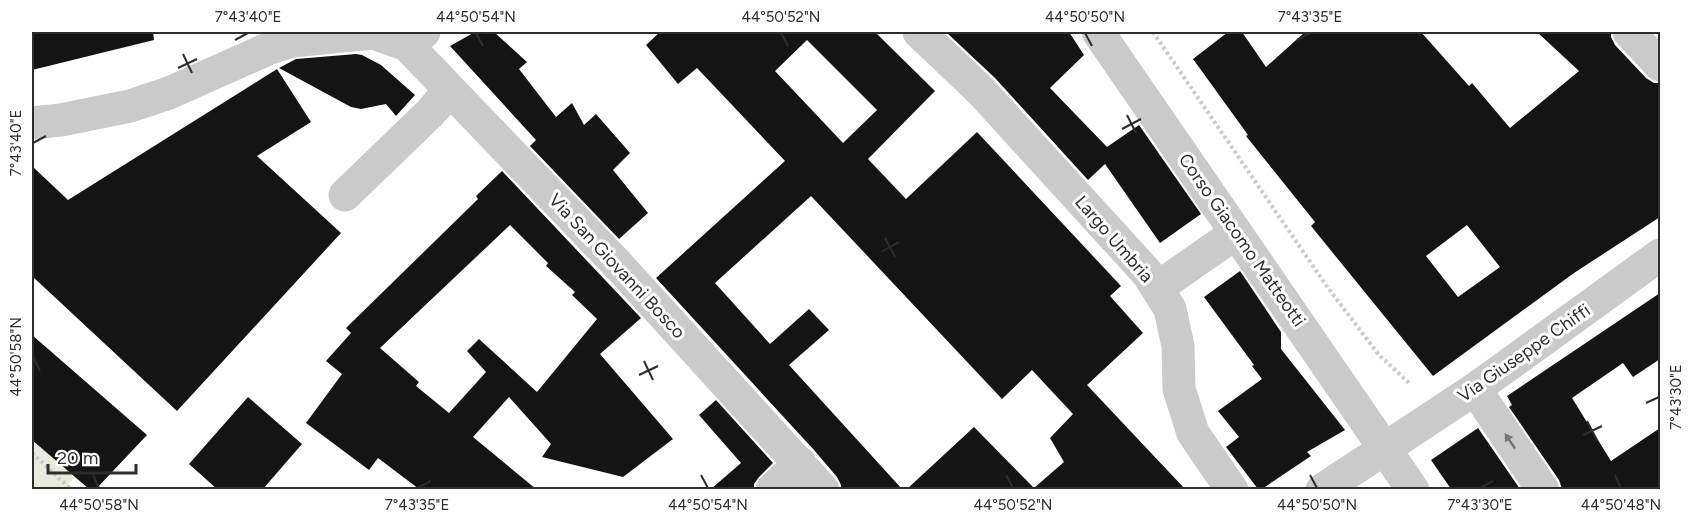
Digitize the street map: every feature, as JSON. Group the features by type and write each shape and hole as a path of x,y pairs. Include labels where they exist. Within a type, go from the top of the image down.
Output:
{"street":[{"name":"Largo Umbria","path":"919,32 981,92 1148,274 1170,309 1178,346 1179,389 1193,433 1232,489"},
{"name":"Corso Giacomo Matteotti","path":"1098,32 1413,489"},
{"path":"1629,32 1660,65"},
{"path":"32,123 61,120 130,106 169,93 270,48 292,41 373,33 417,38"},
{"name":"Via San Giovanni Bosco","path":"417,38 450,90 619,266 823,489"},
{"path":"345,195 430,113 450,90"},
{"path":"1157,288 1236,233"},
{"name":"Via Giuseppe Chiffi","path":"1322,489 1475,389 1660,255"},
{"path":"1475,389 1543,489"},
{"path":"772,489 800,463"}],"path":[{"path":"1154,32 1328,288 1379,356 1409,383"},
{"path":"32,453 72,489"}],"shaded area":[{"path":"32,440 75,478 63,489 32,489"}],"building":[{"path":"32,32 153,32 154,40 32,70"},
{"path":"475,32 494,32 527,62 519,69 556,117 572,103 584,125 596,114 630,153 613,170 648,213 619,239 530,146 536,140 450,46"},
{"path":"660,32 875,32 935,91 868,159 906,199 977,132 1121,286 1110,296 1143,333 1087,385 1185,489 907,489 974,427 1034,488 1064,462 1050,438 1073,414 1032,370 1002,399 811,196 715,283 770,344 809,309 829,330 789,365 902,489 841,489 837,477 814,450 656,278 785,161 697,68 678,84 646,45","holes":["807,40 877,110 843,143 775,71"]},
{"path":"946,32 1069,32 1084,55 1050,88 1107,147 1139,125 1201,214 1160,243 1105,164 1088,180 995,78"},
{"path":"1228,32 1242,32 1266,67 1305,32 1421,32 1469,86 1472,83 1510,128 1579,71 1537,32 1611,32 1615,45 1646,78 1654,83 1660,83 1660,217 1574,273 1433,376 1311,226 1315,222 1246,136 1248,135 1193,59","holes":["1467,225 1500,267 1458,297 1426,256"]},
{"path":"356,54 381,65 415,95 396,116 386,104 361,109 351,107 279,68 296,59"},
{"path":"277,69 311,122 257,156 341,233 177,411 32,276 32,166 68,200"},
{"path":"502,171 641,318 600,354 673,439 623,477 542,457 551,444 509,397 473,437 536,489 419,489 378,458 369,470 306,423 342,374 326,361 351,333 346,328 478,199 476,196","holes":["510,225 548,263 546,266 575,292 572,295 597,319 537,392 479,339 467,351 486,372 449,413 416,386 419,382 380,348"]},
{"path":"1240,271 1281,332 1281,349 1345,430 1307,452 1311,456 1262,489 1258,489 1226,447 1239,437 1218,411 1262,379 1204,297"},
{"path":"1660,293 1660,359 1633,377 1623,363 1572,398 1611,461 1660,428 1660,489 1562,489 1559,480 1509,407 1512,405 1507,396"},
{"path":"32,335 147,435 96,489 89,489 32,440"},
{"path":"248,397 302,444 263,489 217,489 189,464"},
{"path":"716,400 773,463 759,477 754,484 754,489 711,489 741,463 699,415"},
{"path":"1478,428 1520,489 1451,489 1431,460"}]}
